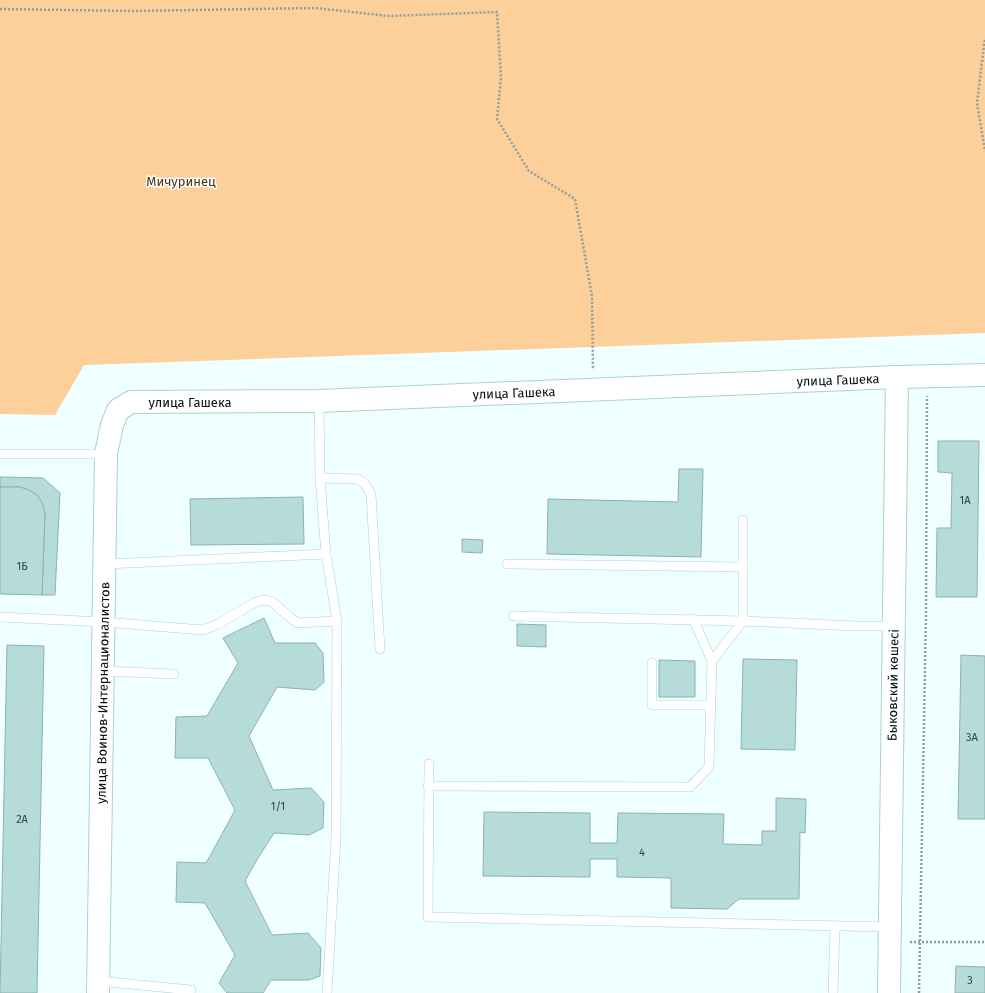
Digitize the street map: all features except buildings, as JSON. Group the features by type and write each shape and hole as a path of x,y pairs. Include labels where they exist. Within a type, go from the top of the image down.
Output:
{"main road":[{"name":"улица Гашека","path":"131,402 319,401 898,377 985,375"},
{"name":"Быковский көшесі","path":"889,993 898,377"},
{"name":"улица Воинов-Интернационалистов","path":"98,987 106,454 112,425 118,410 131,402"}],"lane":[{"path":"319,401 320,478 326,554 337,621 336,838 327,993"},
{"path":"0,454 106,454"},
{"path":"320,478 358,479 365,484 371,494 380,649"},
{"path":"712,661 743,621 743,520"},
{"path":"104,564 326,554"},
{"path":"506,564 743,567"},
{"path":"0,618 104,622 204,630 262,600 272,601 292,620 298,623 337,621"},
{"path":"513,616 894,626"},
{"path":"428,786 690,787 709,767 712,661 693,620"},
{"path":"652,664 652,705 711,705"},
{"path":"103,671 174,674"},
{"path":"429,764 428,917 834,926 890,935"},
{"path":"833,993 834,926"},
{"path":"98,987 191,990"}],"path":[{"path":"0,9 133,11 315,8 389,16 497,12 501,78 496,119 530,171 575,199 592,296 593,390"},
{"path":"985,40 977,103 985,151"},
{"path":"919,993 926,622 927,376"},
{"path":"890,935 920,942 985,942"}],"green space":[{"name":"Мичуринец","path":"0,0 985,0 985,333 84,365 55,415 0,414"}]}
